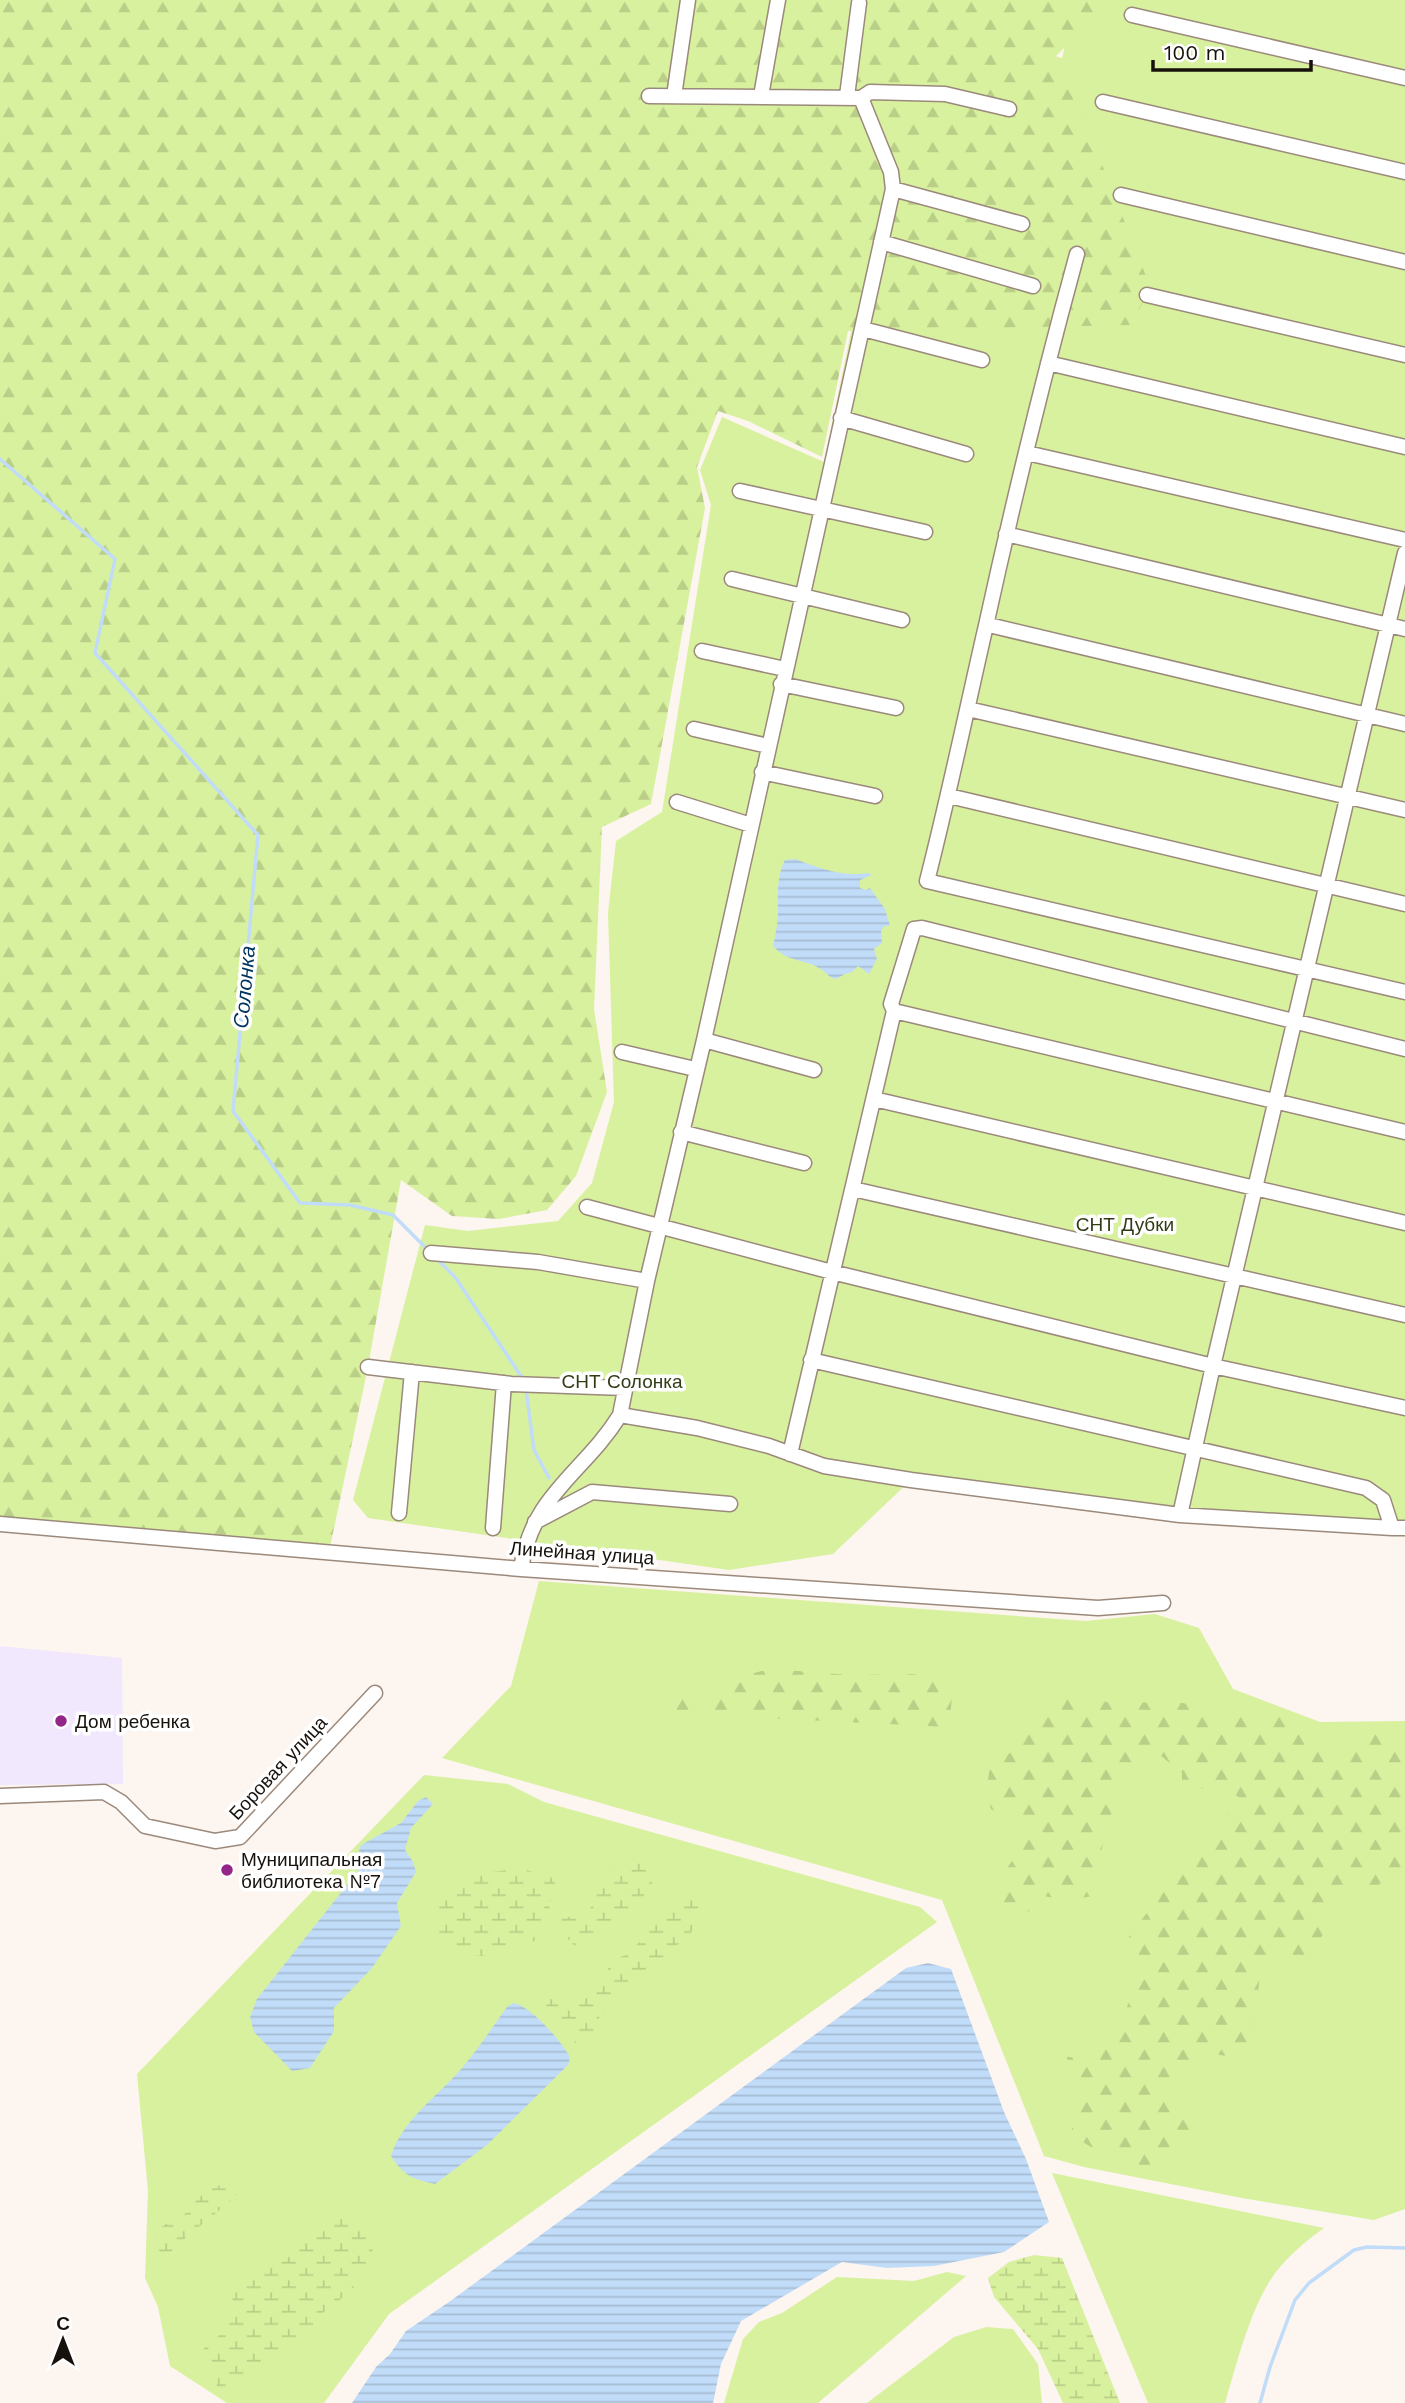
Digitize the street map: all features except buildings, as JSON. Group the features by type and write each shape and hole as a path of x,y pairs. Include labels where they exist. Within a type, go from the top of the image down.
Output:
{"street":[{"path":"674,96 688,0"},
{"path":"761,96 778,0"},
{"path":"522,1569 525,1546 534,1523 551,1496 609,1432 620,1415 659,1227 704,1040 783,676 863,329 892,189 891,172 854,97 859,3"},
{"path":"1132,15 1405,78"},
{"path":"649,96 854,97 870,92 946,94 1009,109"},
{"path":"1103,102 1405,172"},
{"path":"892,189 1022,224"},
{"path":"1121,195 1405,262"},
{"path":"881,242 1033,286"},
{"path":"1077,254 1006,534 949,796 927,881 1405,992"},
{"path":"1147,295 1405,355"},
{"path":"863,329 982,360"},
{"path":"1048,363 1405,446"},
{"path":"842,418 966,454"},
{"path":"1027,453 1405,540"},
{"path":"740,491 925,532"},
{"path":"1006,534 1405,629"},
{"path":"1180,1515 1405,553"},
{"path":"732,579 902,620"},
{"path":"989,625 1405,724"},
{"path":"702,651 896,708"},
{"path":"968,709 1405,810"},
{"path":"694,729 768,746"},
{"path":"762,772 875,796"},
{"path":"949,796 1405,905"},
{"path":"677,802 751,825"},
{"path":"790,1454 894,1011 891,1004 914,929 922,928 1405,1049"},
{"path":"894,1011 1405,1132"},
{"path":"704,1040 814,1070"},
{"path":"622,1052 695,1069"},
{"path":"874,1099 1405,1223"},
{"path":"681,1132 804,1163"},
{"path":"853,1189 1405,1315"},
{"path":"587,1207 832,1272 1213,1366 1405,1408"},
{"path":"431,1252 538,1262 647,1281"},
{"path":"811,1360 1366,1488 1383,1500 1398,1528"},
{"path":"368,1367 504,1383 625,1388"},
{"path":"399,1513 412,1372"},
{"path":"493,1528 504,1383"},
{"path":"620,1415 697,1429 824,1466 886,1476 1180,1515 1398,1528"},
{"path":"534,1523 592,1492 730,1504"},
{"name":"Линейная улица","path":"0,1524 522,1569 1098,1608 1163,1603"},
{"name":"Боровая улица","path":"0,1796 104,1792 121,1802 145,1826 215,1841 240,1837 375,1693"}],"shaded area":[{"name":"Дом ребенка","path":"0,1646 122,1658 123,1784 0,1785"}],"green space":[{"path":"0,0 1112,0 1055,57 1099,157 1151,289 1130,325 848,331 822,457 748,421 718,411 697,467 705,508 651,804 602,827 594,1009 607,1092 576,1176 547,1210 499,1219 452,1216 401,1180 368,1367 329,1552 0,1524"},
{"name":"СНТ Дубки","path":"1076,0 1405,0 1405,1533 911,1480 833,1554 729,1570 368,1518 353,1500 425,1225 468,1231 558,1221 592,1183 614,1102 608,913 616,841 662,812 711,505 700,470 722,417 824,462 883,179 865,1 1062,58"},
{"path":"539,1581 1086,1621 1155,1614 1199,1628 1233,1689 1320,1722 1405,1721 1405,2209 1374,2220 1242,2198 1084,2167 1044,2156 942,1900 442,1758 511,1686"},
{"path":"770,1669 851,1675 914,1674 953,1687 949,1727 682,1714 665,1700 672,1689 713,1705 722,1681"},
{"path":"1079,1693 1107,1702 1183,1703 1218,1714 1241,1711 1263,1734 1267,1711 1283,1712 1308,1720 1310,1750 1336,1755 1355,1737 1380,1731 1400,1743 1405,1741 1405,1871 1370,1889 1340,1895 1329,1923 1309,1960 1289,1970 1274,1939 1261,1966 1253,2038 1226,2056 1198,2051 1182,2072 1176,2087 1179,2103 1190,2127 1180,2148 1141,2170 1128,2151 1103,2154 1071,2135 1076,2101 1069,2080 1067,2057 1100,2052 1126,2031 1127,2007 1143,1967 1126,1941 1239,1797 1213,1784 1182,1796 1182,1773 1160,1755 1145,1760 1132,1769 1106,1827 1093,1896 1069,1900 1043,1896 1032,1909 999,1930 996,1923 1007,1893 1000,1878 1025,1843 1029,1828 991,1809 986,1792 990,1767 1020,1746 1042,1713 1060,1697"},
{"path":"424,1775 508,1784 544,1802 920,1907 937,1922 389,2314 324,2403 227,2403 170,2366 158,2307 145,2278 148,2191 137,2074"},
{"path":"633,1859 646,1865 654,1878 650,1889 614,1926 607,1926 583,1951 577,1949 555,1924 547,1924 535,1941 483,1956 459,1954 440,1936 435,1922 440,1901 449,1886 471,1875 520,1868 553,1878 558,1892 550,1902 549,1912 563,1917 585,1917 600,1881"},
{"path":"687,1893 699,1900 698,1913 690,1936 605,2009 598,2019 593,2042 585,2044 578,2055 571,2028 551,2013 546,2005 550,1999 564,2001 588,1995 604,1978 611,1962 625,1955 643,1939 670,1906"},
{"path":"1052,2173 1324,2228 1287,2260 1267,2285 1246,2335 1225,2403 1148,2403"},
{"path":"231,2183 243,2187 226,2205 169,2254 155,2252 157,2235 163,2226 186,2213 208,2190"},
{"path":"338,2218 365,2222 375,2240 369,2265 351,2291 320,2315 302,2340 275,2362 249,2376 230,2395 219,2395 215,2378 206,2367 203,2349 217,2338 237,2312 230,2293 291,2255 323,2225"},
{"path":"1034,2255 1062,2258 1120,2403 1063,2403 1038,2349 994,2297 988,2278 1009,2262"},
{"path":"947,2272 966,2276 818,2403 724,2403 743,2339 759,2322 782,2313 837,2277 914,2281"},
{"path":"986,2327 1013,2329 1038,2364 1042,2403 867,2403 954,2337"}],"water":[{"path":"795,859 831,871 872,875 860,880 860,888 870,888 885,909 890,926 884,926 881,931 882,943 874,949 877,959 869,974 858,966 852,972 836,979 816,966 785,956 773,946 778,917 780,873 785,860"},
{"path":"426,1797 433,1804 411,1828 405,1850 416,1872 397,1903 401,1926 372,1968 334,2008 334,2031 310,2068 292,2071 254,2032 250,2017 257,1999 358,1871 356,1860 361,1845 401,1823 418,1801"},
{"path":"928,1963 951,1969 1004,2112 1026,2159 1049,2222 1004,2252 934,2266 887,2268 842,2262 741,2321 721,2364 713,2403 352,2403 376,2367 390,2354 406,2331 906,1968"},
{"path":"513,2003 528,2010 553,2034 570,2057 568,2065 487,2145 435,2184 409,2176 391,2156 403,2131 462,2068 507,2007"}],"waterway":[{"name":"Солонка","path":"0,459 115,559 95,653 258,835 233,1111 300,1203 350,1205 393,1215 428,1250"},
{"name":"Солонка","path":"436,1258 455,1277 523,1379"},
{"name":"Солонка","path":"526,1390 534,1450 549,1478"},
{"path":"1260,2403 1270,2367 1295,2300 1309,2283 1354,2250 1367,2247 1405,2248"}],"place":[{"name":"Дом ребенка","path":"61,1721"},
{"name":"Муниципальная библиотека №7","path":"227,1870"}],"park label":[{"name":"СНТ Солонка","path":"622,1381"}]}
